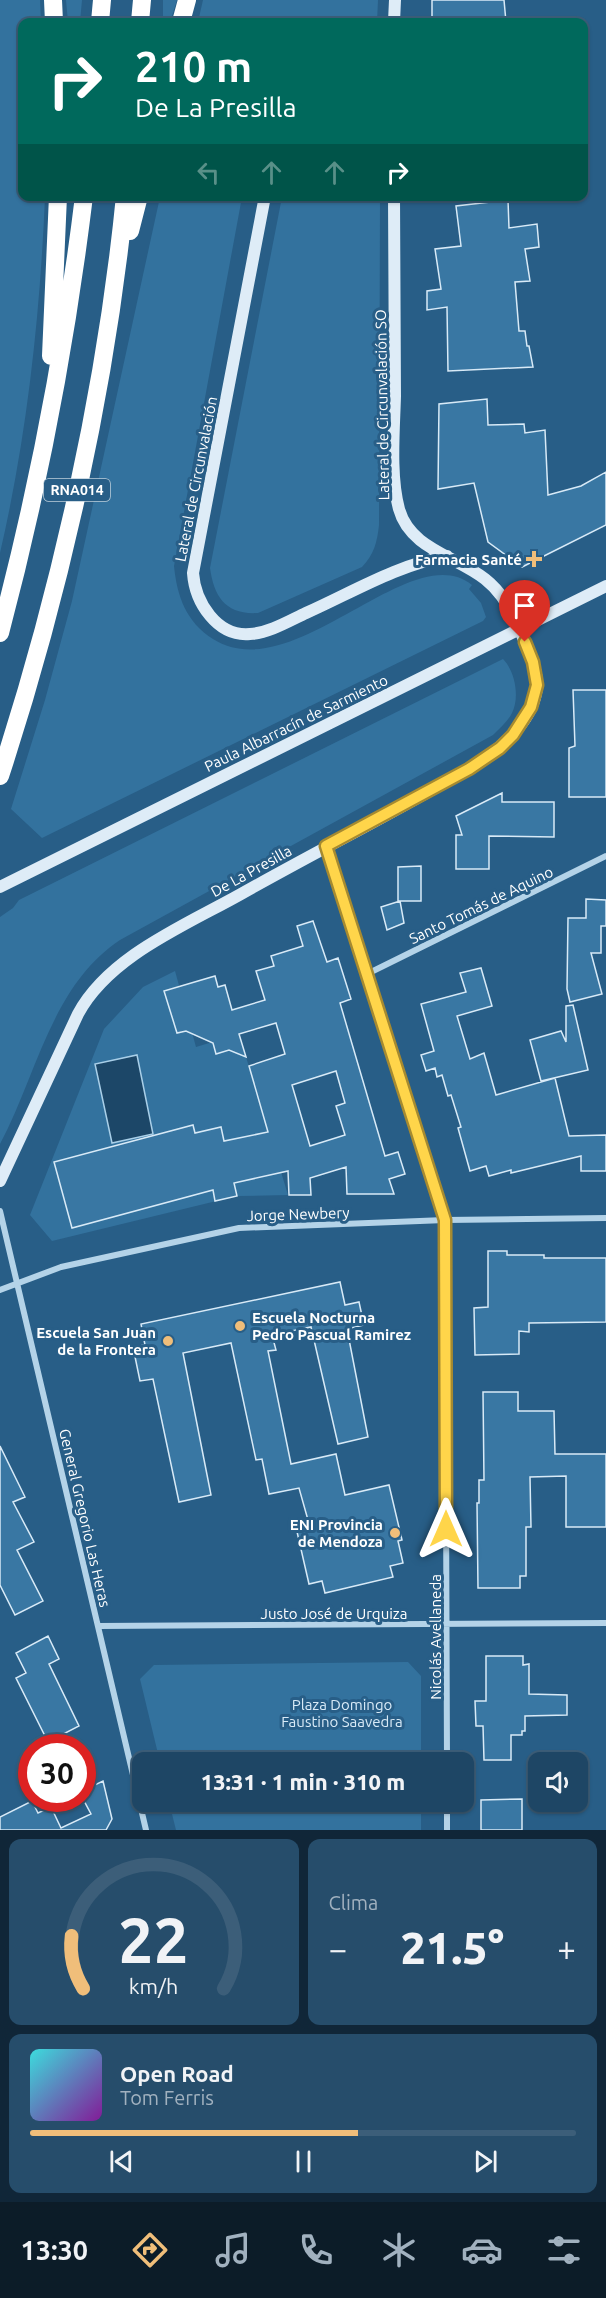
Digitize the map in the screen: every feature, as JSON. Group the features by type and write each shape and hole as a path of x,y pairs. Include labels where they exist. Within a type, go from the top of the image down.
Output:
{"highway":[{"path":"53,0 54,18"},
{"path":"100,18 102,0"},
{"path":"140,18 142,0"},
{"path":"183,18 187,0"},
{"path":"45,442 58,201"},
{"name":"RNA014","path":"0,633 19,564 45,442 64,338 83,201"},
{"name":"RNA014","path":"0,776 28,684 64,547 88,436 111,302 123,201"},
{"path":"111,302 138,201"}],"street":[{"path":"394,18 395,0"},
{"name":"Lateral de Circunvalación","path":"264,201 193,573 200,603 207,613 229,629 250,634 279,626 413,564 447,556"},
{"name":"Lateral de Circunvalación SO","path":"394,201 396,489 401,516 412,534 466,565 487,580 509,606 520,629"},
{"name":"Paula Albarracín de Sarmiento","path":"0,887 606,586"},
{"name":"De La Presilla","path":"0,1181 72,1024 91,991 103,979 137,953 326,846 455,777 491,754 513,735 531,707 537,685 533,662 520,629"},
{"name":"Nicolás Avellaneda","path":"326,846 445,1220 447,1752"},
{"name":"Santo Tomás de Aquino","path":"367,975 606,856"},
{"name":"General Gregorio Las Heras","path":"0,1211 146,1830"},
{"name":"Jorge Newbery","path":"0,1290 62,1267 239,1228 445,1220 606,1218"},
{"name":"Justo José de Urquiza","path":"98,1626 606,1623"},
{"path":"447,1812 447,1830"}],"green space":[{"path":"0,0 40,0 41,18 18,18 18,201 45,201 40,286 31,376 18,465 0,553"},
{"path":"66,0 82,0 80,18 68,18"},
{"path":"163,0 177,0 171,18 163,18"},
{"path":"203,0 378,0 377,18 199,18"},
{"path":"159,201 241,201 174,566 184,607 196,625 213,639 245,649 279,645 314,631 384,594 417,580 447,575 472,585 469,589 481,603 486,617 483,621 42,838 11,809 45,700 72,601"},
{"path":"281,201 380,201 379,525 374,548 362,567 258,613 238,611 224,602 215,588 210,568"},
{"path":"503,659 511,670 516,700 510,716 493,735 120,940 97,959 77,982 61,1007 0,1144 0,917 13,908 19,900"},
{"path":"175,971 196,1047 239,1034 288,1195 237,1196 52,1241 30,1215 104,1029 143,987"},
{"name":"Plaza Domingo Faustino Saavedra","path":"408,1662 421,1676 421,1752 158,1752 140,1679 154,1665"},
{"path":"172,1812 421,1812 421,1830 176,1830"}],"shaded area":[{"path":"137,1055 153,1134 112,1143 95,1064"}],"building":[{"path":"432,0 504,0 506,18 432,18"},
{"path":"508,201 509,228 537,224 539,247 525,249 530,281 515,282 519,331 525,331 533,367 448,371 447,307 427,310 427,291 441,289 435,249 461,246 456,206"},
{"path":"487,399 488,425 524,424 525,433 545,430 548,495 581,486 606,472 606,525 522,567 488,542 474,483 438,489 439,404"},
{"path":"573,690 606,690 606,797 569,797 569,748 575,746"},
{"path":"502,793 502,802 554,802 554,837 489,836 489,869 456,869 456,835 462,835 456,816"},
{"path":"421,866 421,901 398,901 398,867"},
{"path":"586,899 606,900 606,926 601,926 601,953 591,953 602,994 570,1002 567,989 568,918 586,918"},
{"path":"400,901 404,923 387,930 381,907"},
{"path":"313,921 327,962 338,958 351,999 340,1003 385,1156 398,1152 405,1174 389,1179 394,1194 347,1194 346,1167 310,1178 311,1195 289,1195 288,1171 234,1183 237,1196 215,1201 213,1190 72,1228 54,1162 193,1125 195,1133 221,1127 224,1141 268,1132 249,1066 285,1054 276,1023 239,1034 246,1057 229,1050 216,1054 213,1043 186,1031 177,1033 164,991 215,976 218,987 225,985 232,1010 265,1000 256,971 274,966 271,956 303,946 297,926","holes":["336,1071 345,1103 336,1106 345,1135 310,1146 292,1085"]},
{"path":"481,968 492,1006 457,1016 470,1059 484,1053 496,1095 555,1078 569,1136 606,1135 606,1171 581,1171 581,1156 489,1176 486,1166 470,1171 458,1128 461,1127 451,1095 448,1096 442,1075 437,1077 435,1068 426,1071 421,1055 434,1051 421,1004 466,992 460,973"},
{"path":"573,1005 588,1070 541,1081 530,1040 561,1031 566,1042 566,1006"},
{"path":"488,1251 507,1251 507,1255 544,1255 544,1258 606,1258 606,1322 529,1323 529,1332 519,1331 519,1354 475,1355 474,1308 488,1307"},
{"path":"340,1282 345,1305 359,1302 364,1325 347,1329 368,1437 338,1444 311,1327 272,1335 276,1350 268,1351 291,1464 336,1454 345,1495 389,1485 402,1540 398,1541 403,1563 390,1566 393,1577 325,1593 322,1581 309,1584 295,1523 308,1520 299,1488 269,1494 262,1459 256,1460 231,1343 183,1353 211,1495 179,1502 153,1379 140,1381 133,1347 145,1345 141,1324"},
{"path":"483,1392 518,1392 518,1411 554,1411 555,1454 606,1454 606,1527 566,1527 566,1476 530,1477 531,1527 526,1527 526,1576 520,1576 520,1588 478,1588 477,1503 479,1503 479,1480 484,1480"},
{"path":"0,1446 25,1497 13,1502 34,1542 17,1550 43,1601 15,1615 0,1585"},
{"path":"48,1636 59,1659 49,1664 79,1726 64,1734 44,1734 16,1678 26,1673 16,1653"},
{"path":"486,1656 523,1656 523,1665 529,1664 529,1694 567,1695 567,1715 525,1716 525,1731 522,1731 522,1735 511,1735 511,1760 484,1760 483,1726 476,1726 475,1701 486,1701"},
{"path":"103,1781 112,1819 106,1830 0,1830 0,1817 18,1808 18,1812 53,1812 61,1828 91,1814 90,1812 96,1812 96,1784"},
{"path":"522,1799 522,1830 481,1830 481,1800"}],"place":[{"name":"Farmacia Santé","path":"534,559"},
{"name":"Escuela Nocturna Pedro Pascual Ramirez","path":"240,1326"},
{"name":"Escuela San Juan de la Frontera","path":"168,1341"},
{"name":"ENI Provincia de Mendoza","path":"395,1533"}],"route":[{"path":"446,1529 445,1220 326,846 469,769 500,748 513,735 531,707 537,685 533,662 525,642"}]}
